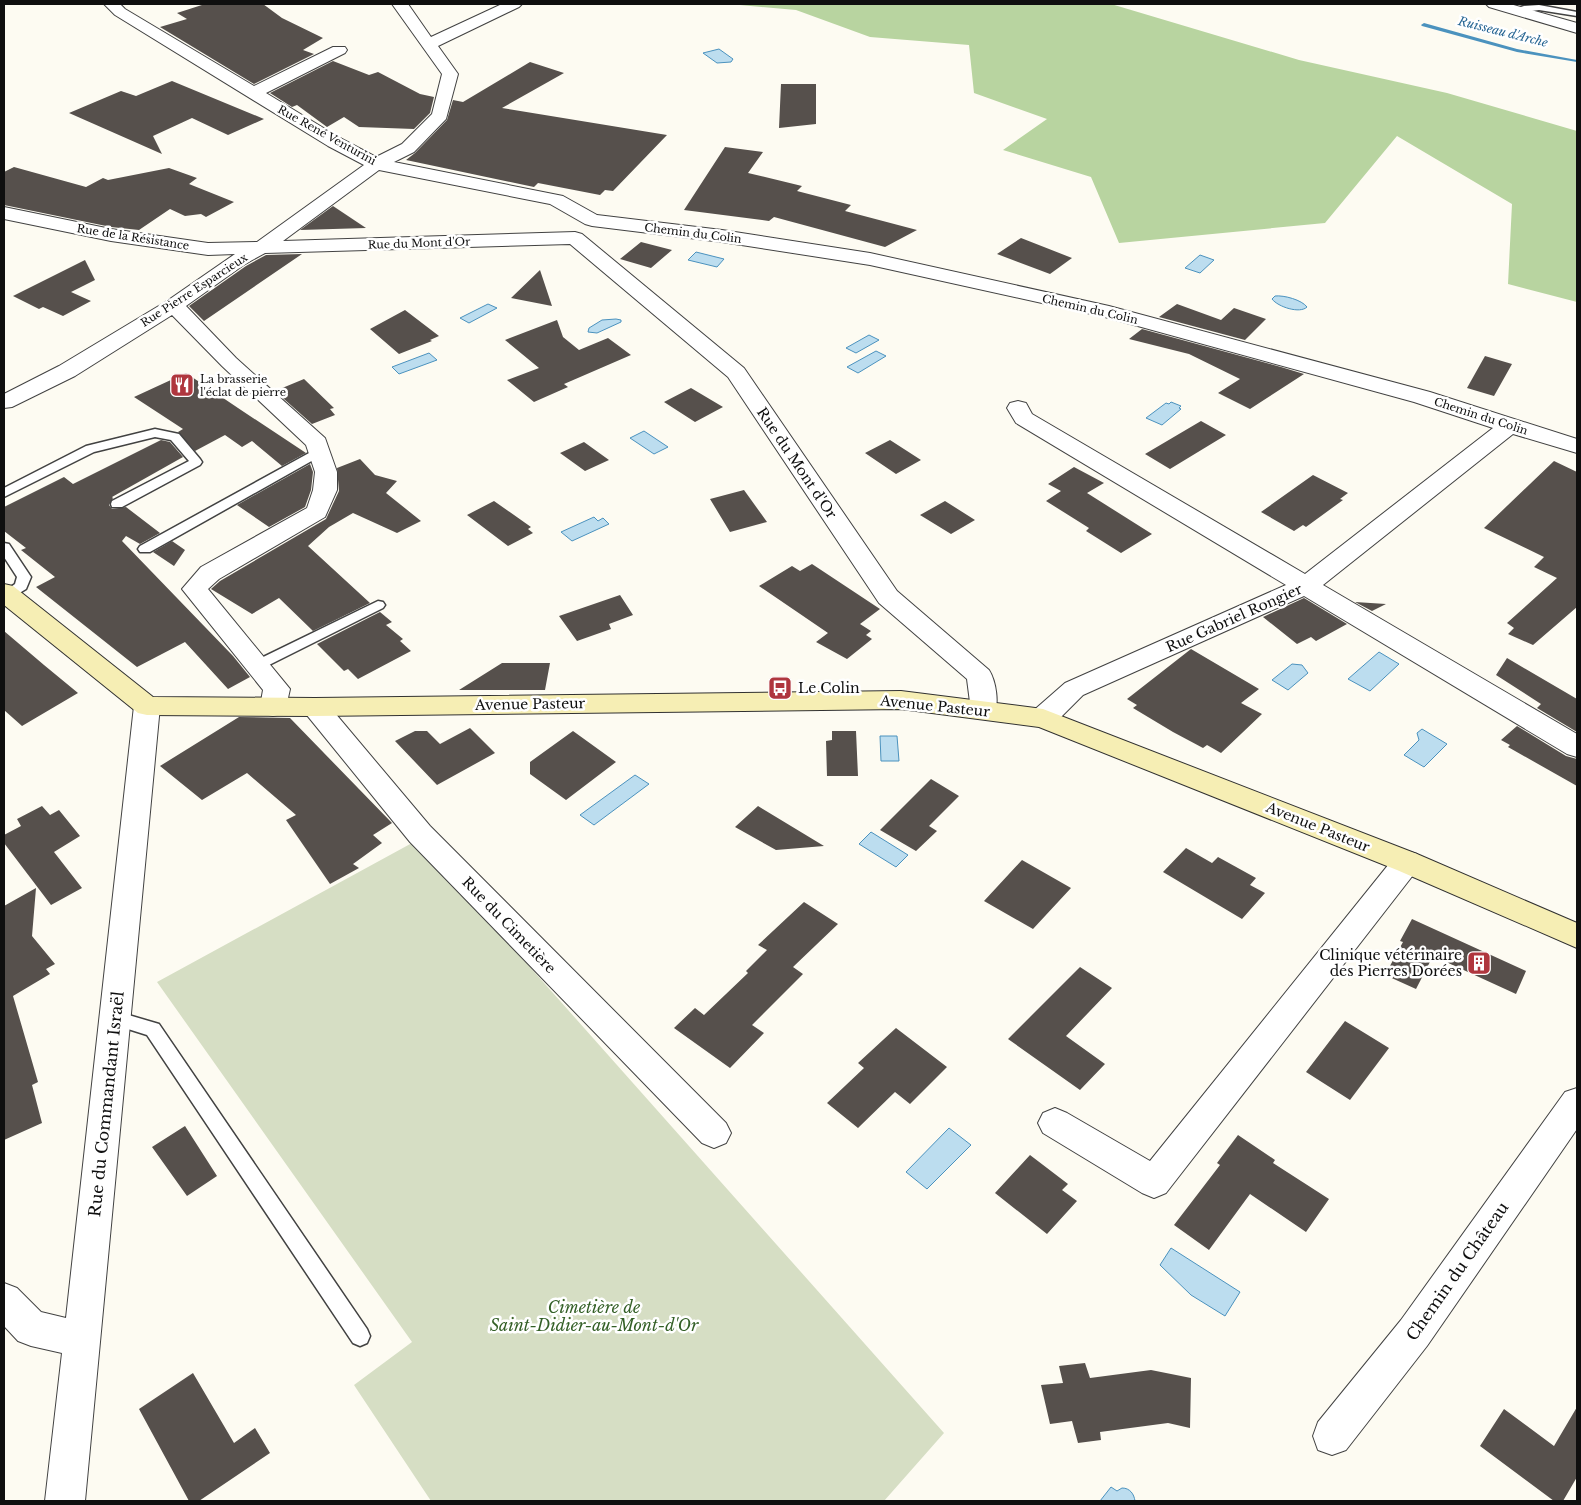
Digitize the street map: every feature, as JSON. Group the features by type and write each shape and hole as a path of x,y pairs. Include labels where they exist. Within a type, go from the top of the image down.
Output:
{"main road":[{"path":"6,594 147,706"},
{"name":"Avenue Pasteur","path":"147,706 314,707 901,700 1043,718 1406,862 1577,936"}],"street":[{"name":"Rue Pierre Esparcieux","path":"4,402 67,371 174,305 238,260 262,247 376,164 408,148 440,114 450,74 400,4"},
{"path":"429,44 514,4"},
{"path":"1494,4 1577,28"},
{"name":"Rue René Venturini","path":"110,7 376,164 556,200 592,220"},
{"path":"254,93 339,50"},
{"name":"Rue de la Résistance","path":"4,213 111,235 208,249 262,247"},
{"path":"575,238 592,220"},
{"name":"Chemin du Colin","path":"592,220 722,236 870,259 1109,312 1422,397 1577,446"},
{"name":"Rue du Mont d'Or","path":"262,247 575,238 736,373 888,597 980,676 984,710"},
{"path":"174,305 229,362 317,443 326,472 326,490 317,512 210,573 194,589 278,689 273,707"},
{"path":"1018,408 1024,418 1577,747"},
{"name":"Rue Gabriel Rongier","path":"1043,718 1074,689 1307,585 1509,426"},
{"name":"Rue du Commandant Israël","path":"65,1501 147,706"},
{"name":"Rue du Cimetière","path":"314,707 420,834 714,1134"},
{"path":"1055,1123 1154,1182 1406,862"},
{"name":"Chemin du Château","path":"1332,1436 1414,1333 1577,1102"},
{"path":"4,1300 32,1328 81,1339"}],"lane":[{"path":"1516,10 1532,6 1554,8 1577,14"},
{"path":"4,493 90,449 155,433 175,437 196,462 117,504"},
{"path":"145,549 320,451"},
{"path":"4,547 24,577 21,586 6,594"},
{"path":"258,665 378,605"},
{"path":"114,1018 153,1029 360,1336"}],"green space":[{"path":"729,4 1111,4 1299,60 1447,93 1577,131 1577,302 1508,284 1512,204 1397,136 1325,223 1119,243 1091,177 1003,150 1047,119 974,93 969,45 870,37 796,10"},
{"name":"Cimetière de Saint-Didier-au-Mont-d'Or","path":"412,843 521,957 944,1433 884,1501 431,1501 354,1385 412,1342 157,982"}],"water":[{"path":"719,49 733,59 731,62 717,63 703,53"},
{"path":"696,252 724,259 717,267 688,260"},
{"path":"1200,255 1214,260 1200,273 1185,268"},
{"path":"1275,296 1292,298 1305,304 1307,307 1294,310 1284,307 1272,299"},
{"path":"488,304 497,308 469,323 460,318"},
{"path":"602,320 621,320 621,322 597,333 588,332 589,328"},
{"path":"869,335 879,340 856,353 846,348"},
{"path":"876,351 886,356 858,373 847,367"},
{"path":"429,353 437,360 399,374 392,367"},
{"path":"1171,402 1181,406 1179,408 1181,409 1162,425 1146,418 1166,403 1169,404"},
{"path":"644,431 668,447 654,454 630,438"},
{"path":"594,517 598,521 603,518 609,524 572,541 561,532"},
{"path":"1379,652 1399,664 1370,691 1348,679"},
{"path":"1292,664 1302,665 1308,673 1288,690 1272,680"},
{"path":"1422,729 1447,744 1424,767 1404,755 1419,740 1417,733"},
{"path":"880,736 897,736 899,761 881,761"},
{"path":"635,775 649,784 594,825 580,815"},
{"path":"871,832 908,855 896,867 859,844"},
{"path":"949,1128 971,1145 927,1189 906,1172"},
{"path":"1171,1248 1240,1292 1225,1316 1191,1295 1160,1265"},
{"path":"1111,1487 1117,1491 1122,1488 1129,1490 1133,1494 1135,1501 1100,1501"}],"building":[{"path":"205,4 263,4 282,18 323,38 303,50 314,54 254,84 160,27 187,19 177,13"},
{"path":"333,61 369,75 378,72 420,94 434,97 430,113 414,129 359,127 344,117 327,127 297,105 292,107 270,93"},
{"path":"530,62 564,73 502,108 667,135 613,191 605,190 600,195 538,183 534,187 406,160 447,120 453,100 463,102"},
{"path":"172,81 264,119 228,135 192,118 153,136 162,154 69,113 121,91 136,96"},
{"path":"781,84 816,84 816,124 779,128"},
{"path":"725,147 763,152 748,173 802,186 797,191 851,205 845,211 917,230 885,247 774,217 769,221 684,210"},
{"path":"14,167 86,187 103,178 108,180 169,168 197,178 189,184 234,202 206,217 201,214 185,216 170,209 139,230 111,227 4,205 4,172"},
{"path":"333,206 366,228 300,230"},
{"path":"1021,238 1072,258 1050,274 997,254"},
{"path":"641,242 672,250 651,268 620,259"},
{"path":"302,254 204,321 189,306 246,266 266,255"},
{"path":"85,260 95,280 71,292 91,301 63,316 43,307 39,309 13,296"},
{"path":"540,270 552,306 511,298"},
{"path":"1177,304 1221,320 1234,308 1266,319 1245,340 1159,317"},
{"path":"405,310 439,336 430,340 432,341 399,354 370,329"},
{"path":"557,320 563,337 579,350 608,338 631,355 564,384 568,387 534,402 507,380 539,368 505,340"},
{"path":"1142,329 1304,374 1250,409 1218,393 1240,379 1189,354 1129,339"},
{"path":"1485,356 1512,364 1494,396 1467,388"},
{"path":"186,373 306,453 282,466 252,441 242,447 225,435 195,451 178,432 183,429 134,397"},
{"path":"304,379 334,408 330,409 335,415 312,424 275,391"},
{"path":"691,388 723,407 695,422 664,402"},
{"path":"1201,421 1226,435 1170,469 1145,454"},
{"path":"161,440 170,442 183,457 112,497 109,505 112,509 126,507 160,533 140,544 126,536 122,541 233,656 250,677 228,689 185,642 137,667 36,587 55,577 21,550 26,548 4,531 4,507 64,477 73,484"},
{"path":"890,440 921,460 896,474 865,453"},
{"path":"584,442 609,460 585,471 560,453"},
{"path":"360,459 375,475 397,481 386,493 421,521 397,533 353,513 329,527 308,546 370,603 313,631 279,598 252,614 211,589 220,581 326,519 339,491 337,468"},
{"path":"1554,461 1577,472 1577,607 1533,645 1508,634 1514,628 1507,623 1557,578 1534,567 1544,557 1484,528"},
{"path":"310,464 313,472 311,490 305,507 269,527 237,505"},
{"path":"1074,467 1104,483 1087,493 1152,534 1121,553 1086,531 1089,528 1046,501 1061,491 1048,484"},
{"path":"1313,475 1348,493 1340,499 1343,500 1306,527 1303,525 1294,531 1261,512"},
{"path":"744,490 767,522 730,532 710,499"},
{"path":"494,501 531,527 528,529 533,533 508,546 467,515"},
{"path":"945,501 975,520 951,534 920,515"},
{"path":"172,541 185,550 174,566 153,552"},
{"path":"812,564 880,609 860,624 871,631 866,635 872,639 847,659 816,642 828,633 759,586 792,566 800,571"},
{"path":"620,595 633,615 609,624 611,629 577,641 559,616"},
{"path":"1304,598 1347,624 1316,641 1311,637 1297,644 1263,617"},
{"path":"1355,602 1386,604 1372,611"},
{"path":"380,612 392,622 386,625 403,639 400,641 411,651 358,679 348,669 344,671 317,644"},
{"path":"4,631 78,693 22,726 4,710"},
{"path":"1191,649 1259,689 1241,703 1262,714 1221,753 1207,745 1203,748 1173,732 1133,708 1137,705 1127,699"},
{"path":"1507,658 1577,699 1577,732 1537,708 1541,704 1496,675"},
{"path":"502,663 550,663 545,690 459,690"},
{"path":"239,717 290,718 392,823 373,835 382,843 353,864 359,868 330,884 286,820 296,815 247,773 202,800 160,766"},
{"path":"1517,726 1566,756 1577,759 1577,786 1508,747 1510,745 1501,740"},
{"path":"470,728 495,753 437,785 395,741 415,731 427,731 440,744"},
{"path":"573,731 616,762 566,800 530,774 530,762"},
{"path":"832,731 856,731 858,776 827,776 826,741 832,740"},
{"path":"931,779 959,796 929,826 937,831 916,851 880,830"},
{"path":"42,806 50,815 59,810 80,836 54,852 82,888 51,905 4,843 4,835 21,826 17,819"},
{"path":"758,806 824,846 776,850 735,827"},
{"path":"1186,848 1212,863 1218,857 1256,878 1250,885 1265,893 1242,919 1163,872"},
{"path":"1022,860 1071,888 1033,929 984,901"},
{"path":"36,888 32,936 55,964 46,969 50,974 13,996 38,1082 32,1085 42,1123 4,1140 4,906"},
{"path":"804,902 838,924 793,967 803,974 752,1025 764,1033 730,1068 674,1028 695,1008 704,1015 748,973 746,971 767,950 758,945"},
{"name":"Clinique vétérinaire des Pierres Dorées","path":"1412,919 1526,971 1516,994 1433,956 1416,989 1385,975 1403,942 1400,941"},
{"path":"1080,967 1112,988 1066,1036 1105,1064 1080,1090 1008,1039"},
{"path":"1345,1021 1389,1048 1350,1100 1306,1072"},
{"path":"896,1028 947,1067 910,1104 895,1092 858,1128 827,1103 864,1068 858,1063"},
{"path":"185,1126 217,1176 187,1196 152,1147"},
{"path":"1238,1135 1275,1160 1273,1163 1329,1199 1306,1232 1250,1194 1209,1250 1174,1225 1220,1165 1217,1163"},
{"path":"1030,1155 1068,1184 1062,1190 1077,1201 1047,1234 995,1193"},
{"path":"1085,1363 1090,1378 1151,1370 1191,1378 1190,1428 1168,1423 1100,1432 1101,1440 1078,1443 1072,1421 1050,1424 1041,1385 1063,1383 1059,1366"},
{"path":"193,1373 234,1443 255,1428 270,1453 199,1501 189,1501 139,1409"},
{"path":"1577,1407 1577,1477 1563,1501 1554,1501 1480,1446 1504,1409 1554,1446"}],"waterway":[{"name":"Ruisseau d'Arche","path":"1424,25 1517,50 1577,61"}],"place":[{"name":"La brasserie l'éclat de pierre","path":"182,385"},
{"name":"Le Colin","path":"780,688"},
{"name":"Clinique vétérinaire des Pierres Dorées","path":"1479,963"}]}
